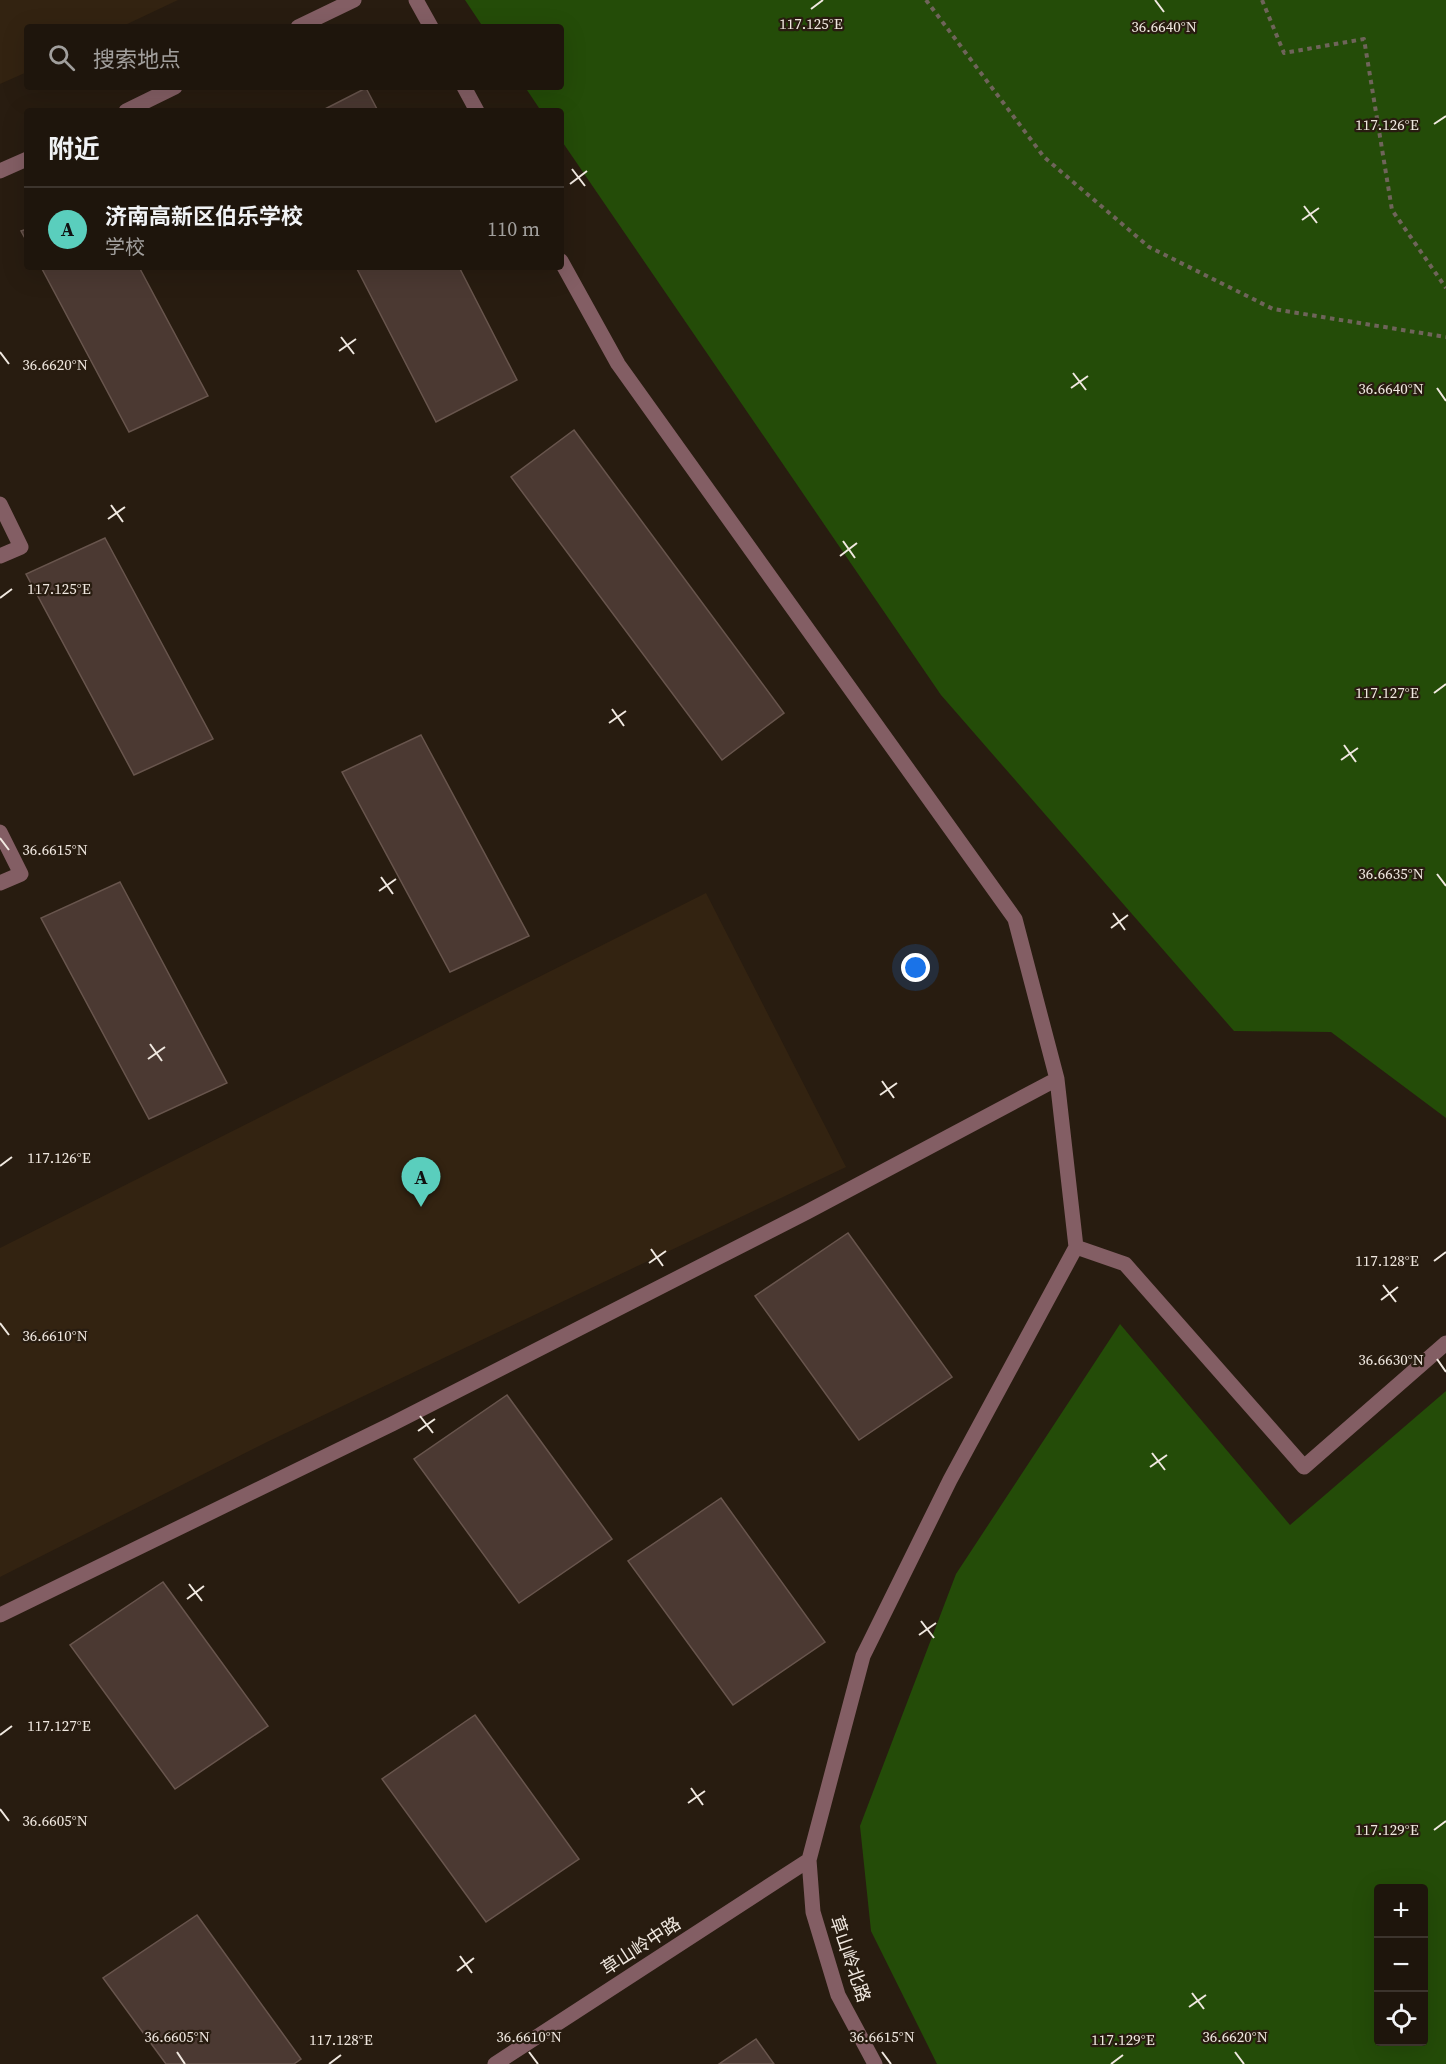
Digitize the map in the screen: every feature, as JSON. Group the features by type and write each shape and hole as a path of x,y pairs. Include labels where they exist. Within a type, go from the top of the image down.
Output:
{"street":[{"path":"304,24 354,0"},
{"path":"416,0 429,24"},
{"path":"132,108 169,90"},
{"path":"466,90 475,108"},
{"path":"0,171 24,160"},
{"path":"564,266 618,364 1015,919 1057,1079 1076,1247 1125,1264 1304,1467 1446,1342"},
{"path":"0,504 21,547 0,556"},
{"path":"0,832 21,874 0,883"},
{"path":"0,1615 392,1424 807,1212 1057,1079"},
{"name":"草山岭北路","path":"875,2064 838,1995 813,1912 809,1860 863,1656 950,1480 1076,1247"},
{"name":"草山岭中路","path":"495,2064 809,1860"}],"path":[{"path":"926,0 1044,157 1149,246 1273,309 1446,337"},
{"path":"1262,0 1284,53 1364,39 1392,210 1446,288"}],"shaded area":[{"path":"0,0 178,0 127,24 24,24 24,73 0,84"},
{"path":"706,893 846,1167 267,1442 0,1577 0,1248"}],"green space":[{"path":"465,0 1446,0 1446,1118 1331,1032 1234,1031 941,695 564,144 564,108 539,108 527,90 564,90 564,24 481,24"},
{"path":"1120,1324 1290,1525 1446,1391 1446,2064 937,2064 871,1931 860,1826 956,1574"}],"building":[{"path":"362,90 367,90 376,108 327,108"},
{"path":"43,270 141,270 208,396 129,432"},
{"path":"358,270 461,270 517,380 436,422"},
{"path":"574,430 784,713 722,760 511,477"},
{"path":"105,538 213,739 134,775 26,574"},
{"path":"421,735 529,936 450,972 342,772"},
{"path":"120,882 227,1083 149,1119 41,918"},
{"path":"848,1233 952,1377 859,1440 755,1296"},
{"path":"507,1395 612,1539 519,1603 414,1459"},
{"path":"721,1498 825,1642 733,1705 628,1561"},
{"path":"163,1582 268,1726 175,1789 70,1645"},
{"path":"475,1715 579,1859 486,1922 382,1779"},
{"path":"197,1915 301,2059 294,2064 166,2064 103,1978"},
{"path":"756,2039 774,2064 719,2064"}],"place":[{"name":"济南高新区伯乐学校","path":"421,1207"}]}
